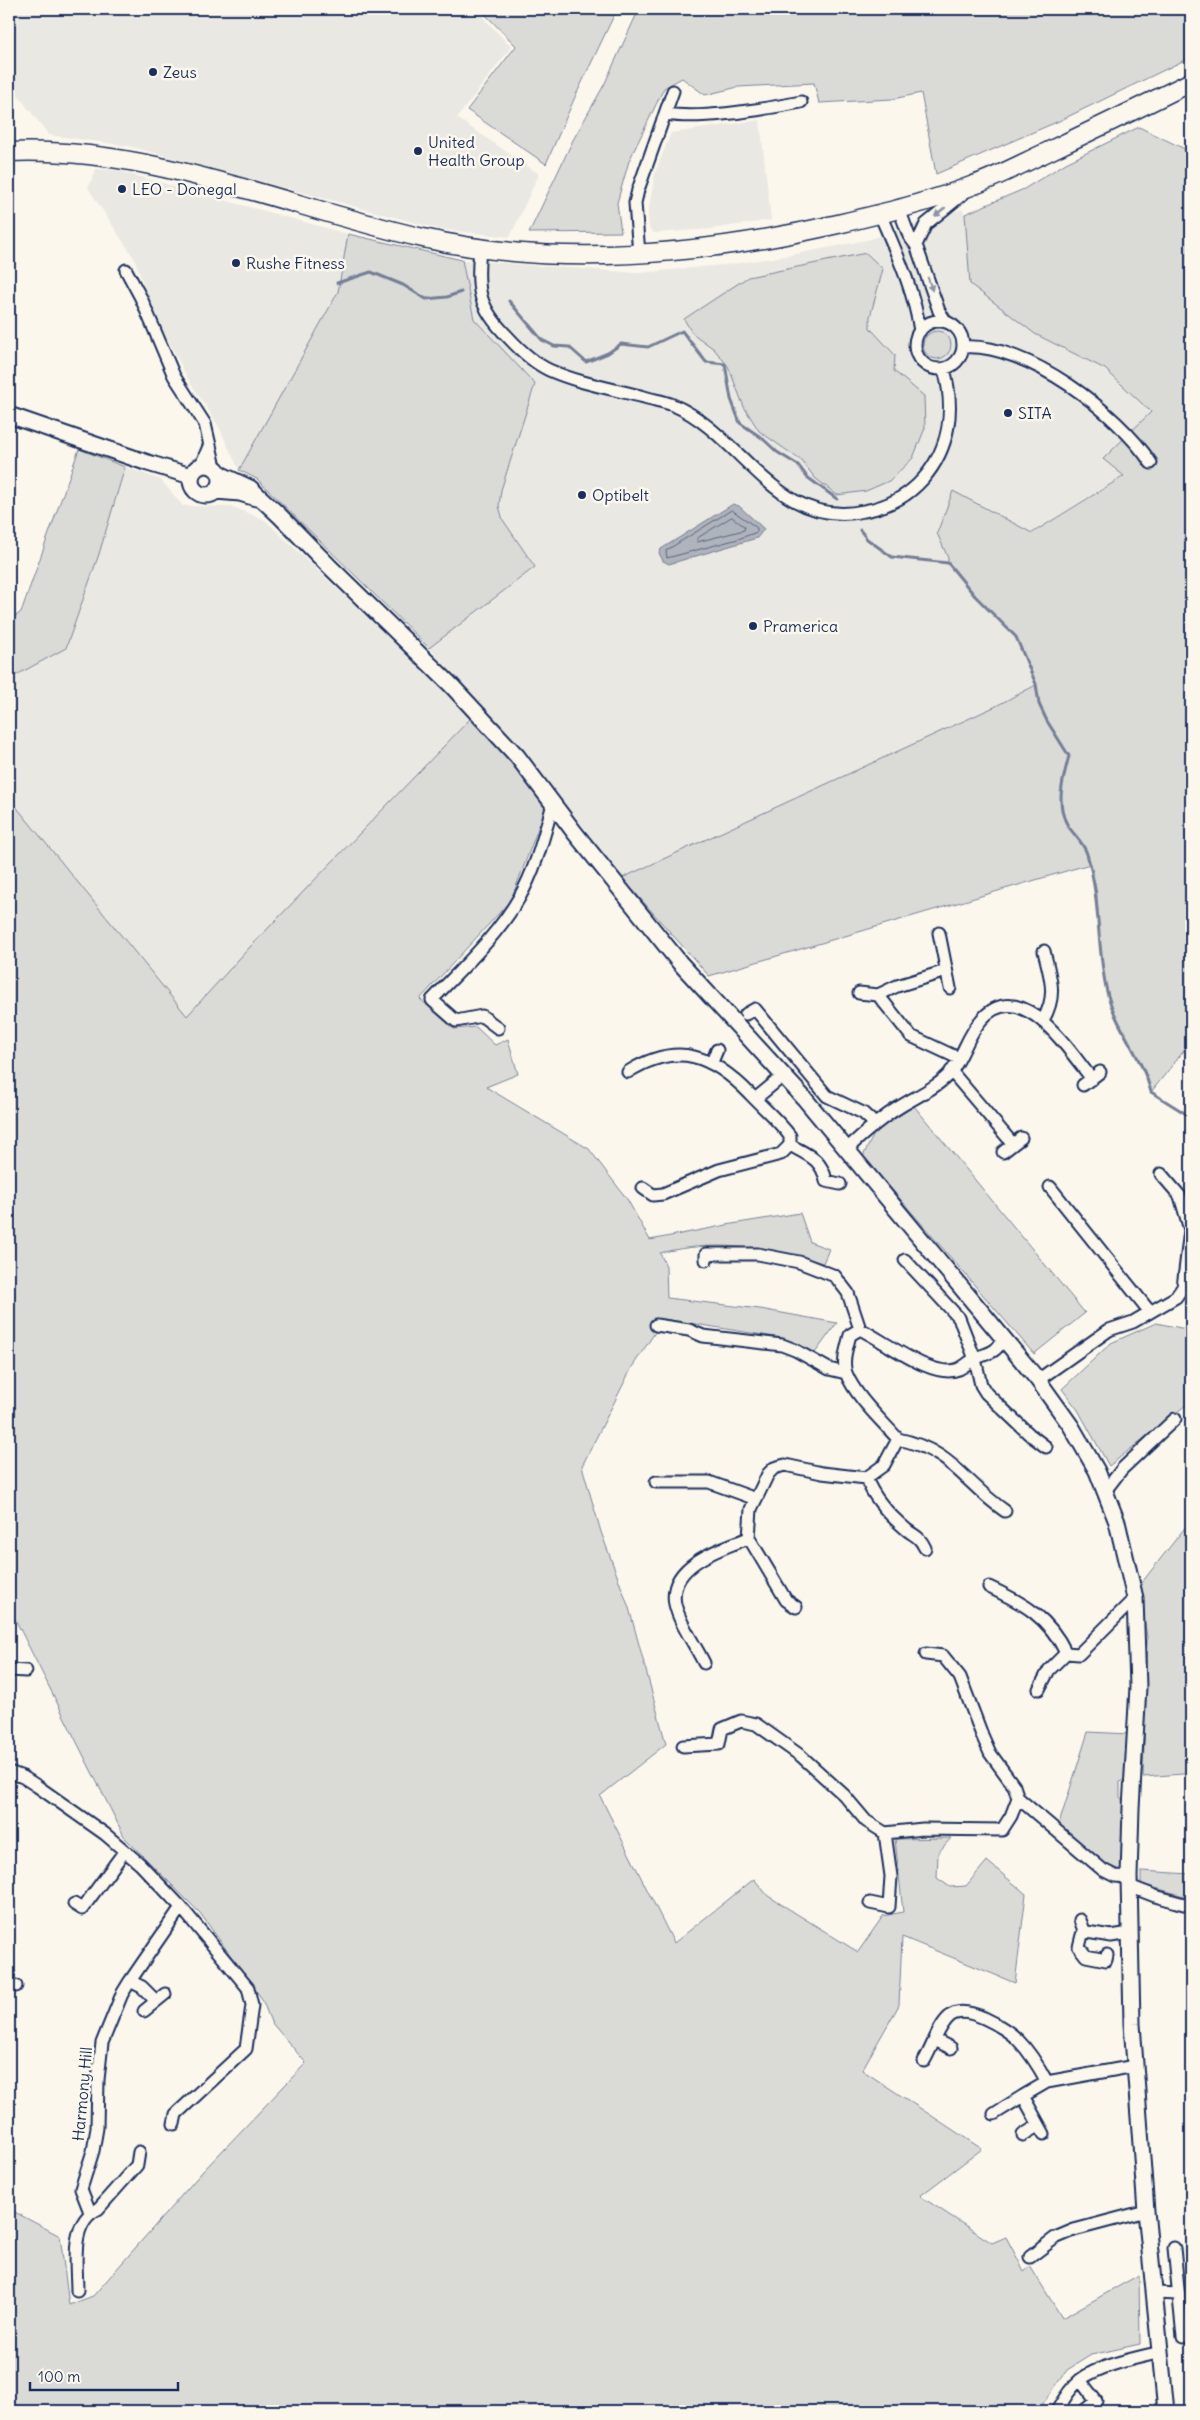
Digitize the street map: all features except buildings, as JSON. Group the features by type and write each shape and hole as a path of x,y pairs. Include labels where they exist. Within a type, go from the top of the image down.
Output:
{"main road":[{"path":"9,152 84,154 137,162 220,182 390,230 480,249 556,254 640,254 711,248 784,236 899,209 972,186 1191,82"}],"street":[{"path":"640,254 636,211 638,190 642,173 666,114 673,91"},
{"path":"666,114 680,116 751,110 801,102"},
{"path":"916,245 926,224 972,186"},
{"path":"880,214 917,312 920,331 915,346 920,360 928,367 944,369 958,362 964,347 960,331 946,322 939,311 916,245 909,236 899,209"},
{"path":"480,249 477,278 479,297 494,324 527,356 556,372 673,405 696,418 722,439 783,494 801,505 827,512 853,514 895,502 919,484 931,470 946,440 948,430 949,404 944,369"},
{"path":"126,270 141,298 174,376 205,424 210,444 207,470 191,485 197,493 207,495 216,492 240,493 266,503"},
{"path":"920,331 932,322 946,322"},
{"path":"964,347 987,348 1011,354 1055,377 1115,420 1141,448 1151,463"},
{"path":"9,415 148,463 207,470 250,488 266,503 451,685 516,756 680,963 847,1149 1038,1380 1086,1451 1105,1491 1125,1554 1134,1598 1138,1688 1130,1808 1129,1881 1132,2024 1146,2211 1166,2411"},
{"path":"207,470 221,483 216,492"},
{"path":"498,1028 482,1016 456,1021 432,1000 496,931 519,898 540,848 553,804"},
{"path":"939,933 950,988"},
{"path":"1043,1020 1050,1008 1053,997 1044,951"},
{"path":"859,993 878,995 898,986 946,971"},
{"path":"878,995 911,1036 958,1058"},
{"path":"847,1149 874,1124 937,1084 951,1071 982,1019 994,1009 1010,1006 1031,1011 1043,1020 1092,1079"},
{"path":"746,1014 754,1009 828,1096 863,1113 874,1124"},
{"path":"712,1062 717,1050"},
{"path":"628,1072 656,1057 688,1056 712,1062 730,1074 790,1136 790,1146 781,1154 718,1170 663,1194 653,1195 643,1188"},
{"path":"951,1071 1017,1141 1003,1152"},
{"path":"755,1099 783,1076"},
{"path":"790,1146 813,1158 823,1168 826,1181 840,1184"},
{"path":"1038,1380 1109,1330 1150,1312 1187,1290 1190,1230 1180,1196 1161,1174"},
{"path":"1050,1187 1150,1312"},
{"path":"706,1260 706,1254 758,1254 798,1262 835,1276 848,1293 860,1329 932,1369 946,1371 959,1369 975,1359 995,1352 1003,1340"},
{"path":"905,1260 959,1318 975,1359 977,1373 986,1393 1029,1434 1046,1447"},
{"path":"656,1325 690,1330 703,1336 782,1346 795,1350 829,1369 846,1373"},
{"path":"860,1329 850,1334 845,1354 846,1373 860,1393 898,1439 920,1445 947,1459 979,1492 1005,1511"},
{"path":"1105,1491 1122,1469 1175,1419"},
{"path":"796,1607 786,1600 750,1538 752,1509 768,1474 774,1468 785,1465 822,1474 866,1478 884,1465 898,1439"},
{"path":"1152,1442 1158,1452"},
{"path":"866,1478 871,1491 882,1505 908,1531 920,1537 925,1548"},
{"path":"656,1482 709,1482 756,1499"},
{"path":"704,1663 681,1619 675,1604 675,1591 682,1574 695,1563 750,1538"},
{"path":"989,1587 1022,1603 1038,1614 1060,1640 1066,1652"},
{"path":"1066,1652 1079,1654 1134,1598"},
{"path":"1039,1688 1048,1670 1066,1652"},
{"path":"926,1654 943,1656 960,1677 988,1747 1014,1786 1018,1798 1103,1870 1129,1881 1155,1896 1191,1906"},
{"path":"9,1670 26,1671"},
{"path":"683,1746 719,1744 722,1729 740,1721 756,1724 801,1756 844,1795 866,1821 885,1833 923,1829 1002,1830 1011,1816 1018,1798"},
{"path":"9,1772 23,1777 37,1786 104,1834 140,1864 181,1907 248,1988 252,2006 246,2049 176,2114 174,2124"},
{"path":"870,1903 889,1907 891,1876 885,1833"},
{"path":"74,1904 82,1909 124,1852"},
{"name":"Harmony Hill","path":"90,2212 81,2189 93,2151 97,2128 98,2080 102,2043 122,1994 181,1907"},
{"path":"1080,1920 1085,1933"},
{"path":"1107,1955 1106,1960 1086,1956 1079,1948 1079,1940 1085,1933 1093,1932 1111,1936 1130,1933"},
{"path":"130,1981 160,1998 144,2011"},
{"path":"924,2061 950,2016 956,2012 972,2013 1017,2039 1047,2082"},
{"path":"935,2040 951,2048"},
{"path":"994,2114 1047,2082 1135,2066"},
{"path":"1023,2096 1041,2130 1023,2135"},
{"path":"78,2291 77,2236 90,2212 98,2209 137,2165 139,2152"},
{"path":"1030,2257 1055,2238 1074,2230 1146,2211"},
{"path":"1174,2248 1184,2337"},
{"path":"1154,2293 1179,2294"},
{"path":"1057,2411 1071,2389 1080,2380 1110,2366 1161,2352"},
{"path":"1080,2380 1096,2402 1084,2411"}],"shaded area":[{"path":"9,9 475,9 511,47 457,118 539,174 510,237 439,229 128,146 49,135 9,84"},
{"path":"480,9 617,9 575,97 546,164 467,110 516,46"},
{"path":"639,9 1191,9 1191,57 1059,121 936,174 921,93 893,99 819,103 814,83 738,87 705,95 682,78 664,88 629,161 617,203 621,232 529,233 573,140 604,85"},
{"path":"760,120 771,220 711,229 654,233 649,228 648,214 655,173 671,133"},
{"path":"1139,127 1191,152 1191,1042 1151,1092 1142,1066 1117,1019 1108,994 1101,958 1097,894 1090,864 709,976 622,878 994,707 1036,685 1016,637 975,596 948,563 948,558 937,533 953,491 1032,533 1124,476 1103,459 1151,412 1105,369 1035,334 970,284 965,214 1024,189 1066,163"},
{"path":"96,169 115,170 348,234 338,292 239,470 219,427 188,379 154,313 134,258 88,188"},
{"path":"962,209 965,214 971,284 1035,334 1105,369 1151,412 1104,459 1124,475 1031,533 953,492 937,533 949,558 948,564 975,596 1016,637 1036,684 994,707 622,878 526,753 429,648 535,567 503,520 499,506 501,490 535,384 474,319 462,260 639,273 733,264 867,240"},
{"path":"348,234 462,260 474,319 535,384 501,490 499,506 503,520 535,567 429,648 257,479 239,470 338,292"},
{"path":"866,253 883,269 870,317 870,328 895,355 894,371 924,396 925,428 913,458 889,481 866,491 837,495 815,478 802,461 759,431 744,407 728,366 714,349 692,333 684,319 748,277"},
{"path":"937,331 947,335 951,345 947,355 937,359 927,355 923,345 927,335"},
{"path":"79,449 125,467 99,554 66,648 9,679 9,621 21,612"},
{"path":"125,467 161,480 183,506 233,507 265,520 472,717 249,948 187,1017 9,798 9,679 66,648 99,554"},
{"path":"472,717 502,750 546,807 511,900 420,999 454,1029 476,1027 495,1045 508,1039 518,1074 486,1087 589,1149 627,1199 650,1240 800,1213 810,1242 829,1249 823,1263 782,1253 742,1247 701,1247 660,1253 666,1266 667,1298 760,1309 837,1323 815,1353 782,1338 664,1319 632,1367 582,1466 601,1532 629,1608 666,1744 600,1796 674,1943 754,1879 768,1896 858,1952 883,1916 903,1912 895,1839 951,1838 938,1853 937,1878 950,1887 966,1886 987,1861 1026,1894 1015,1983 902,1937 899,2005 862,2070 982,2149 920,2196 992,2243 1006,2237 1024,2271 1030,2266 1062,2318 1139,2275 1140,2344 1091,2355 1067,2370 1038,2411 787,2411 786,2409 782,2411 9,2411 9,2209 60,2236 69,2305 93,2296 203,2171 306,2063 271,2022 262,1999 200,1913 125,1838 9,1607 9,798 187,1016 249,948"},
{"path":"914,1106 1085,1313 1034,1354 863,1156 875,1132"},
{"path":"1156,1323 1191,1330 1191,1401 1109,1466 1078,1410 1062,1389 1111,1343"},
{"path":"1191,1520 1191,1769 1183,1774 1143,1777 1147,1637 1139,1586"},
{"path":"1088,1732 1130,1734 1127,1778 1120,1782 1120,1797 1125,1803 1124,1871 1108,1868 1099,1862 1080,1848 1058,1827"},
{"path":"1141,1871 1191,1874 1191,1898 1141,1884"}],"water":[{"path":"733,504 739,506 764,529 757,538 669,564 663,561 659,553 661,549"}],"waterway":[{"path":"337,283 371,272 403,285 426,299 447,297 461,292"},
{"path":"509,301 542,340 554,346 569,347 586,362 608,353 621,344 648,347 682,331 706,362 725,364 731,399 740,423 762,438 777,452 798,465 807,477 837,499"},
{"path":"860,530 867,539 892,557 948,563 975,596 1016,637 1036,684 1039,704 1047,721 1069,756 1061,791 1062,809 1068,826 1086,850 1097,905 1101,957 1111,1005 1142,1066 1151,1092 1191,1117"}],"place":[{"name":"Zeus","path":"153,72"},
{"name":"United Health Group","path":"418,151"},
{"name":"LEO - Donegal","path":"122,189"},
{"name":"Rushe Fitness","path":"236,263"},
{"name":"SITA","path":"1008,413"},
{"name":"Optibelt","path":"582,495"},
{"name":"Pramerica","path":"753,626"}]}
